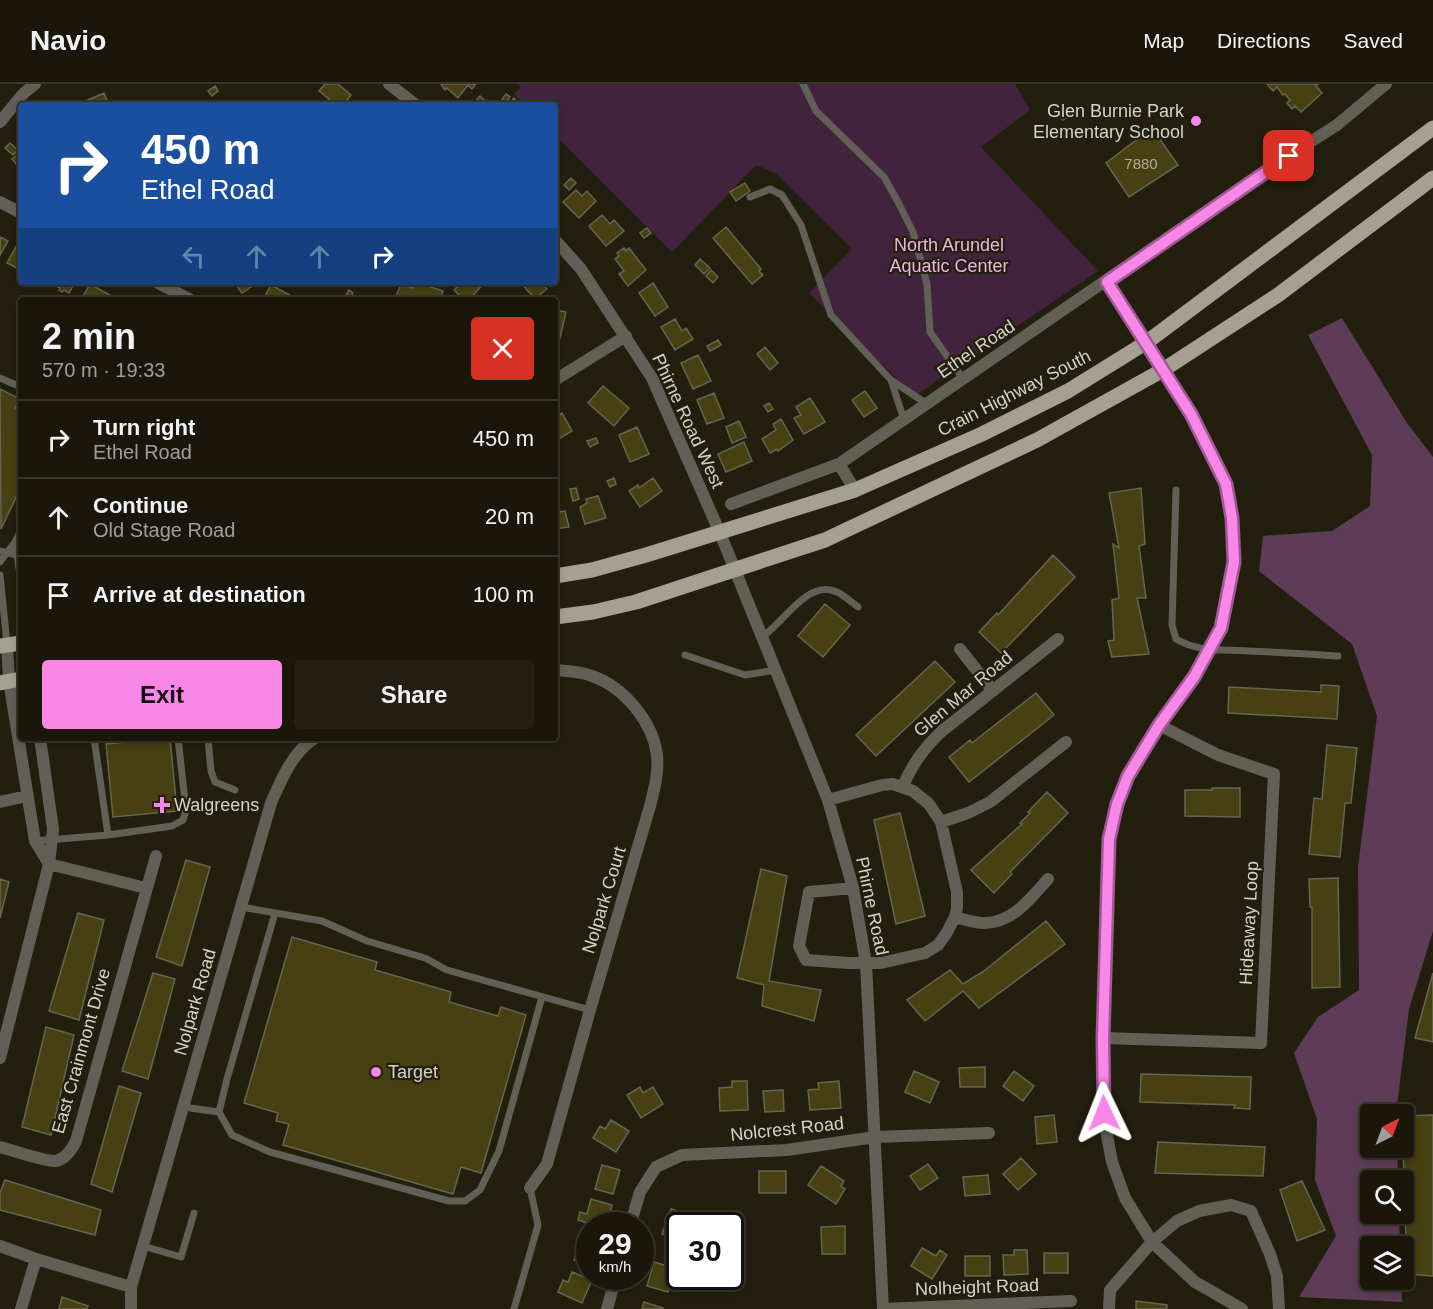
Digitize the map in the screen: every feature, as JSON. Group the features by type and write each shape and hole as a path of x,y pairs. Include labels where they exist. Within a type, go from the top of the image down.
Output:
{"main road":[{"name":"Crain Highway South","path":"558,576 592,570 720,533 855,490 982,434 1068,391 1147,342 1433,128"},
{"path":"558,617 593,612 636,602 825,540 1037,440 1163,370 1278,295 1433,178"}],"street":[{"path":"0,122 22,94 35,84"},
{"path":"389,84 412,102"},
{"name":"Ethel Road","path":"731,504 839,464 1107,282 1271,167 1337,125 1386,84"},
{"path":"0,202 18,211"},
{"name":"Phirne Road West","path":"558,243 581,269 652,378 720,533"},
{"path":"1107,282 1191,414 1226,484 1232,518 1234,562 1221,628 1194,677 1159,725 1128,776 1117,804 1109,839 1103,1038 1106,1130 1112,1162 1125,1198 1152,1242 1195,1282 1242,1309"},
{"path":"558,378 626,336"},
{"path":"839,464 855,490"},
{"name":"Phirne Road","path":"720,533 828,800 853,888 866,963 883,1309"},
{"name":"Glen Mar Road","path":"903,786 912,764 925,747 1058,639"},
{"path":"9,644 10,681 18,735"},
{"path":"960,649 993,691"},
{"name":"Nolpark Court","path":"530,1188 547,1164 656,780 657,756 653,740 644,721 631,703 614,687 593,676 558,670"},
{"name":"Hideaway Loop","path":"1103,1038 1261,1043 1274,774 1218,754 1159,725"},
{"path":"19,741 35,841 49,864 146,888"},
{"path":"0,1058 6,1009 49,864 53,829 40,741"},
{"name":"Nolpark Road","path":"131,1309 131,1287 272,803 284,774 310,741"},
{"path":"941,822 968,813 990,802 1066,742"},
{"path":"828,800 893,784 903,786 929,804 941,822 957,892 955,917 938,945 925,953 881,963 806,960 800,946 809,892 853,888"},
{"path":"0,802 27,796"},
{"name":"East Crainmont Drive","path":"0,1147 56,1161 70,1152 76,1141 156,856"},
{"path":"955,917 983,923 1003,919 1015,913 1048,879"},
{"name":"Nolcrest Road","path":"634,1212 640,1192 656,1167 682,1155 787,1150 875,1137 989,1133"},
{"path":"1109,1309 1110,1290 1152,1242 1177,1221 1199,1211 1231,1205 1251,1211 1277,1276 1279,1309"},
{"path":"0,1245 36,1259 131,1287"},
{"path":"21,1309 36,1259"},
{"path":"607,1309 612,1290"},
{"name":"Nolheight Road","path":"883,1309 1071,1300"}],"lane":[{"path":"803,84 816,111 884,177 898,202 913,232 927,284 930,332 964,380"},
{"path":"750,197 770,189 782,195 801,225 831,315 891,380 927,404"},
{"path":"0,378 18,386"},
{"path":"891,380 904,420"},
{"path":"1176,490 1172,626 1176,639 1188,646 1210,651 1338,656"},
{"path":"0,562 3,552 15,542 18,536"},
{"path":"15,542 18,553"},
{"path":"3,552 18,557"},
{"path":"0,575 9,644"},
{"path":"762,637 774,629 802,599 816,590 834,591 858,607"},
{"path":"685,655 745,675 776,670"},
{"path":"94,741 108,835"},
{"path":"35,841 108,835 172,826 183,820 186,810 178,741"},
{"path":"208,741 211,771 215,782 235,790"},
{"path":"241,907 322,921 367,941 425,958 447,970 590,1010"},
{"path":"275,913 219,1112 232,1135 270,1152 449,1201 465,1201 480,1190 499,1151 542,997"},
{"path":"183,1107 219,1112"},
{"path":"514,1309 538,1225 530,1188"},
{"path":"143,1246 181,1257 194,1213"}],"green space":[{"name":"North Arundel Aquatic Center","path":"518,84 1015,84 1030,110 981,147 1098,271 915,396 809,293 852,249 775,173 756,165 672,252 558,138 558,102 522,102 514,94 521,87"}],"shaded area":[{"path":"1342,318 1407,423 1433,457 1433,931 1409,1009 1397,1104 1360,1104 1360,1158 1397,1158 1398,1170 1360,1170 1360,1224 1399,1224 1400,1236 1360,1236 1360,1290 1401,1290 1402,1302 1299,1297 1336,1236 1315,1180 1317,1119 1294,1053 1318,1017 1359,990 1358,867 1377,716 1352,644 1259,571 1263,536 1332,531 1370,506 1372,455 1308,335"}],"building":[{"path":"325,84 338,84 351,95 345,102 327,102 329,99 319,91"},
{"path":"441,84 476,84 472,89 468,85 458,98 447,88 445,90"},
{"path":"1267,84 1318,84 1316,86 1322,93 1301,112 1295,106 1292,109 1287,103 1290,100 1277,87 1273,91"},
{"path":"215,86 218,91 212,96 208,91"},
{"path":"104,93 108,102 83,102"},
{"path":"506,94 510,97 506,102 502,99"},
{"path":"480,96 487,102 475,102"},
{"path":"1063,103 1067,109 1057,116 1054,110"},
{"path":"1066,112 1069,116 1063,120 1060,117"},
{"path":"1152,128 1178,165 1129,197 1106,163"},
{"path":"10,143 18,150 13,155 5,148"},
{"path":"18,154 18,166 12,159"},
{"path":"571,178 576,183 569,190 564,185"},
{"path":"745,183 750,191 736,201 730,192"},
{"path":"576,190 582,196 587,191 596,201 579,218 563,202"},
{"path":"602,215 610,224 614,220 624,231 606,246 589,226"},
{"path":"726,227 761,269 759,271 763,275 752,284 713,238"},
{"path":"647,228 651,233 644,238 640,233"},
{"path":"0,237 8,241 0,255"},
{"path":"17,245 18,246 18,268 7,263"},
{"path":"624,248 626,251 629,248 646,270 628,286 619,274 624,271 615,259 619,256 617,253"},
{"path":"700,259 710,268 704,274 695,265"},
{"path":"711,270 718,277 713,283 706,276"},
{"path":"653,283 668,307 655,316 639,293"},
{"path":"54,285 73,285 69,293 64,290 62,292"},
{"path":"89,285 92,285 113,297 83,297"},
{"path":"236,285 254,285 242,293"},
{"path":"271,285 293,297 265,297"},
{"path":"401,285 413,288 414,285 425,285 443,291 441,297 396,297"},
{"path":"459,285 482,285 472,297 461,297 454,290"},
{"path":"523,285 544,285 547,289 537,297 533,297"},
{"path":"349,290 353,293 351,297 345,297"},
{"path":"558,311 566,312 558,346"},
{"path":"675,319 682,331 686,328 693,339 675,350 661,327"},
{"path":"718,340 721,345 710,351 707,346"},
{"path":"765,347 778,363 770,370 757,354"},
{"path":"698,355 711,381 693,389 681,363"},
{"path":"603,386 629,408 614,426 588,403"},
{"path":"0,389 18,398 15,408 18,409 18,493 1,529"},
{"path":"865,391 877,408 864,417 852,400"},
{"path":"714,393 724,418 707,424 697,400"},
{"path":"810,398 825,422 804,434 794,418 801,415 796,407"},
{"path":"769,403 773,409 768,412 764,406"},
{"path":"562,413 572,431 558,439 558,415"},
{"path":"781,419 793,440 778,451 777,449 770,453 762,439 776,430 773,424"},
{"path":"739,421 746,437 732,443 726,427"},
{"path":"637,427 649,454 630,462 619,435"},
{"path":"596,438 598,443 590,447 587,441"},
{"path":"744,442 752,461 726,472 718,454"},
{"path":"614,478 616,484 610,487 607,481"},
{"path":"653,478 662,491 640,507 629,491 638,485 639,488"},
{"path":"576,488 579,499 573,501 570,489"},
{"path":"1141,488 1145,544 1139,546 1146,598 1137,598 1149,654 1112,657 1108,641 1114,640 1112,600 1119,598 1113,544 1119,548 1109,493"},
{"path":"598,496 606,518 585,524 580,507 587,503 586,499"},
{"path":"558,510 565,511 569,527 558,529"},
{"path":"1053,555 1075,577 1001,653 979,632 997,613 998,615"},
{"path":"825,604 850,625 823,657 798,636"},
{"path":"935,661 955,682 876,756 856,735"},
{"path":"1321,685 1339,686 1337,719 1228,713 1229,687 1321,692"},
{"path":"1036,693 1054,715 969,782 949,757 970,740 972,743"},
{"name":"Walgreens","path":"170,741 177,811 113,817 106,744"},
{"path":"1327,745 1357,748 1351,803 1345,803 1340,857 1309,854 1314,798 1322,799"},
{"path":"1212,788 1240,788 1240,817 1185,816 1185,790 1212,790"},
{"path":"1047,792 1068,813 1010,872 1012,874 994,893 971,870 1022,824 1020,823 1030,813 1028,812"},
{"path":"900,813 925,916 896,924 874,820"},
{"path":"186,860 210,867 182,966 156,957"},
{"path":"761,869 787,876 769,981 821,990 814,1021 762,1006 764,985 737,978"},
{"path":"1338,878 1340,987 1312,988 1312,907 1310,907 1309,879"},
{"path":"0,879 9,882 0,918"},
{"path":"78,913 104,920 79,1020 49,1011"},
{"path":"1046,921 1065,944 979,1008 963,991 925,1021 907,1000 950,970 963,984 984,971"},
{"path":"292,937 377,962 375,970 451,992 449,1002 498,1016 501,1007 526,1015 481,1173 461,1167 453,1194 283,1145 289,1124 276,1121 278,1113 244,1103"},
{"path":"153,973 175,979 148,1079 122,1071"},
{"path":"1433,973 1433,1042 1415,1038"},
{"path":"46,1027 74,1035 51,1135 22,1127"},
{"path":"985,1067 985,1087 960,1087 959,1068"},
{"path":"914,1071 939,1082 930,1103 905,1092"},
{"path":"1014,1071 1034,1086 1023,1101 1003,1086"},
{"path":"1141,1074 1251,1077 1250,1109 1234,1108 1235,1105 1140,1102"},
{"path":"732,1081 747,1081 748,1110 720,1111 719,1088 732,1087"},
{"path":"839,1081 841,1108 810,1110 808,1090 819,1089 818,1083"},
{"path":"119,1086 141,1093 112,1192 91,1184"},
{"path":"640,1087 643,1093 653,1087 663,1104 641,1118 627,1095"},
{"path":"783,1090 784,1111 765,1112 763,1091"},
{"path":"1054,1115 1057,1142 1037,1144 1035,1117"},
{"path":"1433,1115 1433,1276 1414,1275 1414,1236 1406,1236 1405,1224 1414,1224 1414,1170 1404,1170 1403,1158 1414,1158 1414,1116"},
{"path":"611,1120 629,1131 616,1152 593,1138 600,1126 605,1129"},
{"path":"1158,1142 1265,1147 1263,1176 1155,1173"},
{"path":"1021,1158 1036,1174 1018,1190 1003,1174"},
{"path":"928,1164 938,1178 920,1190 910,1176"},
{"path":"602,1165 620,1170 613,1194 595,1189"},
{"path":"821,1166 844,1181 841,1186 845,1189 836,1204 808,1185"},
{"path":"759,1171 786,1171 786,1193 759,1193"},
{"path":"988,1175 990,1194 965,1196 963,1177"},
{"path":"5,1180 101,1210 95,1235 0,1210 0,1193"},
{"path":"1302,1181 1325,1230 1297,1241 1280,1190"},
{"path":"591,1199 612,1205 610,1212 588,1212"},
{"path":"666,1223 666,1235 662,1234"},
{"path":"845,1226 845,1254 822,1254 821,1227"},
{"path":"922,1248 936,1256 940,1250 947,1255 932,1279 911,1266"},
{"path":"1014,1250 1027,1250 1028,1274 1004,1275 1003,1255 1014,1255"},
{"path":"1044,1253 1068,1253 1068,1273 1044,1273"},
{"path":"965,1256 990,1256 990,1276 965,1276"},
{"path":"654,1262 666,1266 666,1290 668,1292 654,1288"},
{"path":"572,1272 576,1274 576,1290 588,1290 582,1303 558,1292 563,1280 568,1282"},
{"path":"62,1297 88,1306 87,1309 59,1309"},
{"path":"1136,1301 1167,1305 1167,1309 1136,1309"},
{"path":"644,1302 663,1308 642,1309"}],"place":[{"name":"Glen Burnie Park Elementary School","path":"1196,121"},
{"name":"Walgreens","path":"162,805"},
{"name":"Target","path":"376,1072"}],"route":[{"path":"1104,1113 1106,889 1109,839 1117,804 1128,776 1143,750 1210,651 1221,628 1234,562 1232,518 1226,484 1191,414 1107,282 1289,156"}]}
